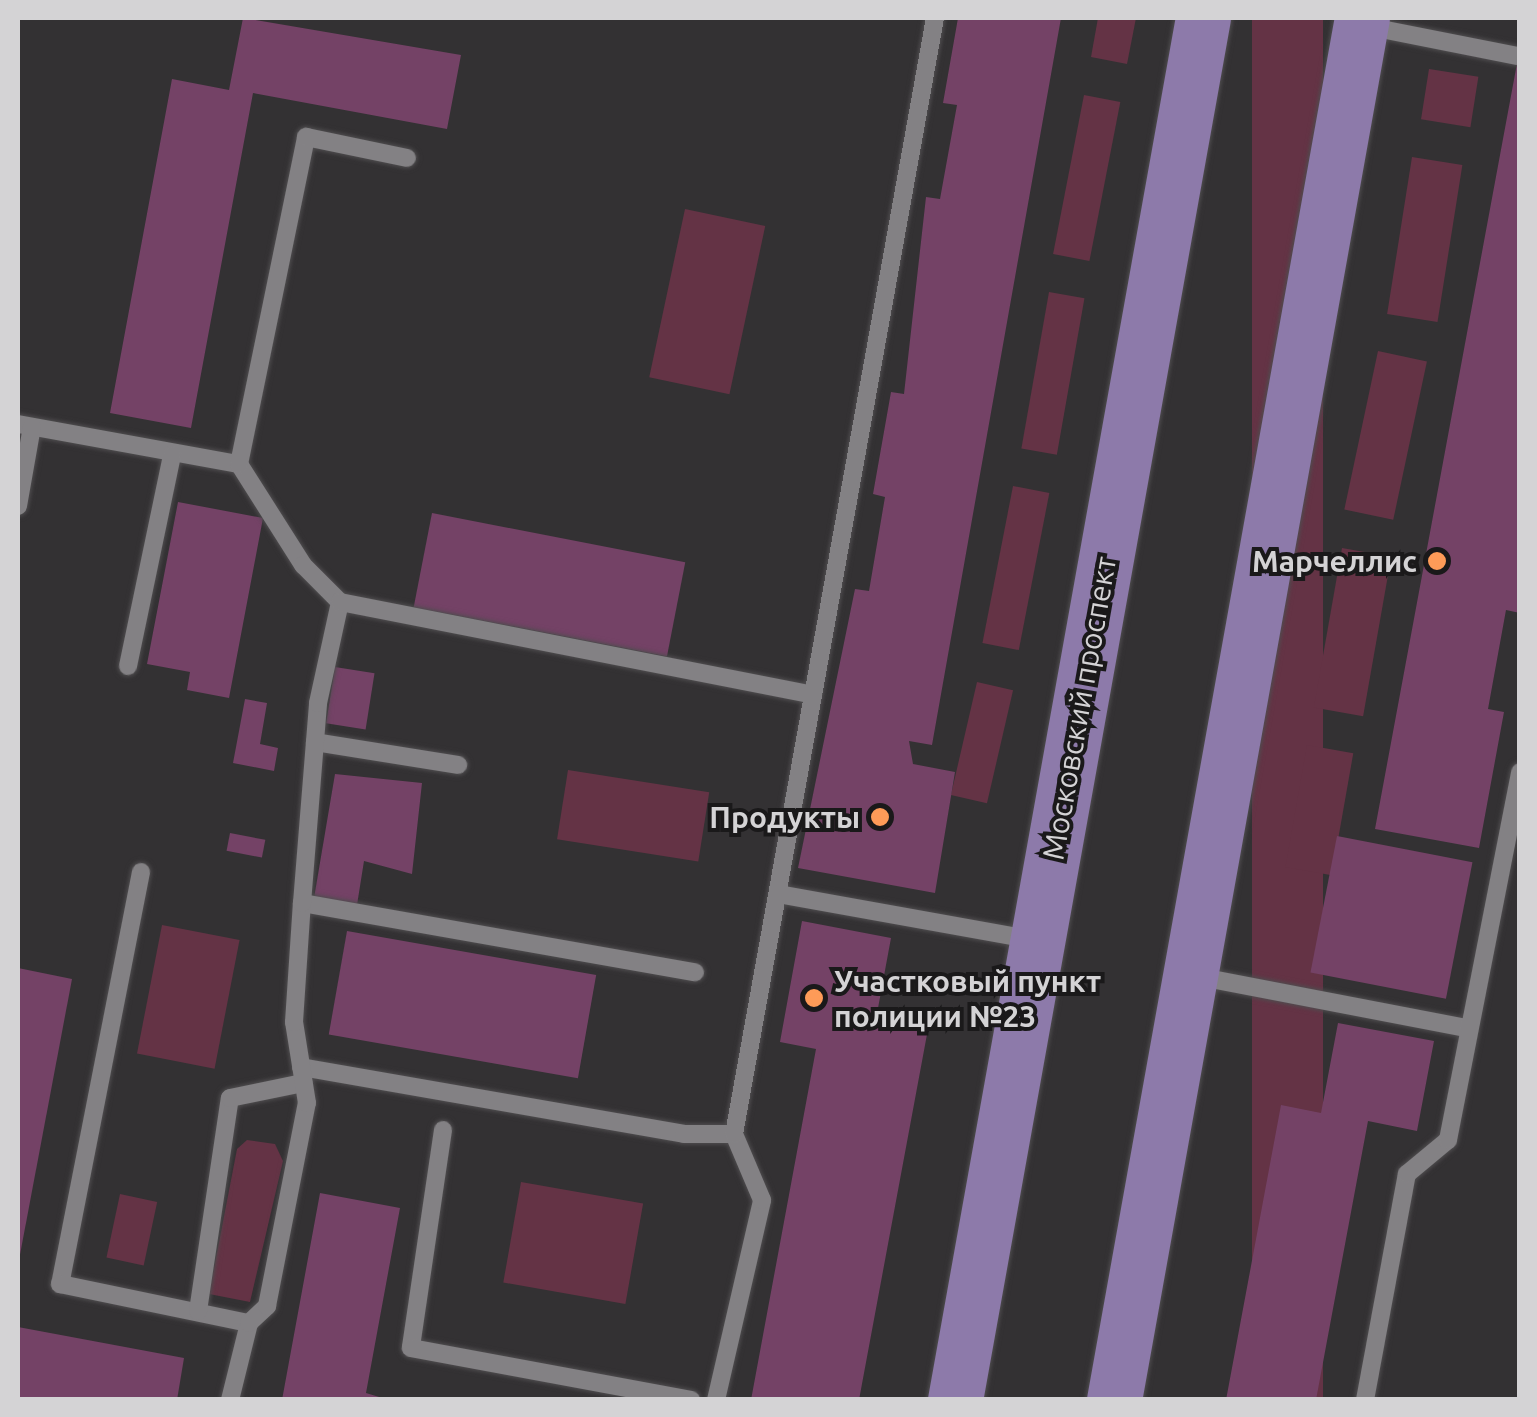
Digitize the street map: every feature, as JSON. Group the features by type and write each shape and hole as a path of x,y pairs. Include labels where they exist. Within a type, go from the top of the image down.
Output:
{"main road":[{"name":"Московский проспект","path":"954,1400 1203,18"},
{"path":"1114,1400 1361,21"}],"lane":[{"path":"716,1400 762,1200 734,1134 936,18"},
{"path":"1361,21 1518,56"},
{"path":"407,158 306,137 239,464 303,565 340,602 814,695"},
{"path":"18,506 25,426 172,456 239,464"},
{"path":"128,666 172,456"},
{"path":"230,1400 249,1323 267,1306 302,1075 294,1022 302,903 315,742 340,602"},
{"path":"315,742 458,765"},
{"path":"1366,1400 1407,1174 1448,1140 1520,772"},
{"path":"140,872 60,1284 249,1323"},
{"path":"778,894 1037,941"},
{"path":"302,903 695,972"},
{"path":"1190,975 1467,1028"},
{"path":"198,1311 230,1098 302,1075 684,1134 734,1134"},
{"path":"443,1130 411,1348 691,1400"}],"shaded area":[{"path":"1098,18 1136,18 1127,64 1091,57"},
{"path":"1252,18 1323,18 1323,1400 1252,1400"},
{"path":"1429,69 1478,77 1470,127 1421,119"},
{"path":"1084,95 1120,102 1089,261 1053,254"},
{"path":"1412,157 1462,165 1437,322 1387,314"},
{"path":"685,209 765,226 729,394 649,377"},
{"path":"1049,292 1084,298 1057,455 1021,449"},
{"path":"1378,351 1427,361 1393,520 1344,509"},
{"path":"1013,486 1049,493 1019,650 982,643"},
{"path":"1342,548 1391,557 1363,716 1314,708"},
{"path":"977,682 1013,690 987,803 951,795"},
{"path":"1307,745 1353,753 1332,875 1285,867"},
{"path":"568,770 709,792 698,862 557,839"},
{"path":"162,925 240,940 215,1069 137,1054"},
{"path":"247,1140 275,1144 283,1161 250,1302 209,1294 237,1149"},
{"path":"521,1182 643,1204 625,1304 503,1282"},
{"path":"120,1194 157,1202 144,1265 106,1258"}],"building":[{"path":"243,18 461,55 447,129 253,93 191,428 110,413 172,79 229,90"},
{"path":"958,18 1061,18 932,745 909,741 913,764 955,772 935,893 798,868 855,589 869,591 885,497 873,494 891,392 904,394 926,197 940,199 957,105 943,103"},
{"path":"1518,58 1520,613 1506,610 1488,709 1504,712 1479,848 1375,829"},
{"path":"178,502 263,518 229,698 187,690 190,672 147,664"},
{"path":"432,513 685,562 667,656 414,607"},
{"path":"335,667 375,673 366,730 326,723"},
{"path":"245,699 267,703 260,744 278,748 274,771 233,763"},
{"path":"335,774 422,783 412,874 364,861 357,905 314,898"},
{"path":"230,833 265,840 262,858 227,851"},
{"path":"1337,836 1472,862 1446,999 1310,972"},
{"path":"802,921 891,938 876,1019 928,1029 859,1400 751,1400 816,1049 780,1042"},
{"path":"347,931 596,975 578,1078 329,1034"},
{"path":"18,968 72,979 19,1260 18,1260"},
{"path":"1338,1023 1434,1041 1417,1131 1368,1121 1316,1400 1226,1400 1281,1105 1321,1113"},
{"path":"320,1193 400,1208 366,1393 389,1400 282,1400"},
{"path":"18,1327 184,1358 177,1400 18,1400"}],"place":[{"name":"Марчеллис","path":"1437,561"},
{"name":"Продукты","path":"880,817"},
{"name":"Участковый пункт полиции №23","path":"814,998"}]}
